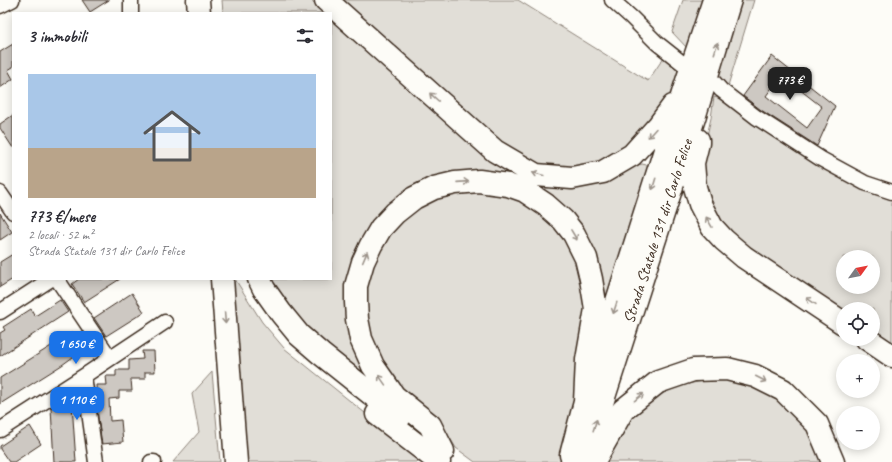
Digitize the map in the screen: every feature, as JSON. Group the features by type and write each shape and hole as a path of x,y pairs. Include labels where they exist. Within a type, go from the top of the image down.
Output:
{"highway":[{"path":"198,0 199,12"},
{"path":"211,0 212,12"},
{"path":"326,0 495,151 536,175 572,178 603,172 632,155 659,125 684,90"},
{"name":"Strada Statale 131 dir Carlo Felice","path":"586,402 684,90 714,0"},
{"name":"Strada Statale 131 dir Carlo Felice","path":"583,462 694,118 730,0"},
{"path":"694,118 698,143 693,164 695,187 700,204 712,227 724,240 744,257 836,318"},
{"path":"446,458 430,425 394,396 373,366 361,339 357,319 356,286 363,262 371,245 381,228 395,213 414,198 434,188 455,183 479,181 508,185 526,191 546,205 563,220 574,234 586,258 592,278 596,309 587,360 586,402 569,462"},
{"path":"222,280 236,462"},
{"path":"245,280 251,292 267,316 286,340 309,361 446,458"},
{"path":"260,280 281,313 299,334 446,458"},
{"path":"877,346 892,356"},
{"path":"593,462 623,410 658,382 694,370 727,369 756,376 783,390 817,424 834,462"}],"street":[{"path":"0,6 12,0"},
{"path":"130,0 131,12"},
{"path":"612,0 657,43 686,66"},
{"path":"713,80 721,90 756,117 820,158 865,183 892,192"},
{"path":"0,194 12,211"},
{"path":"0,312 49,280"},
{"path":"58,280 110,358"},
{"path":"0,430 165,322"},
{"path":"84,376 96,462"}],"shaded area":[{"path":"222,0 311,0 324,12 223,12"},
{"path":"341,0 518,0 648,81 664,57 682,71 662,109 638,145 572,175 520,161"},
{"path":"683,0 705,0 688,49 672,32"},
{"path":"736,0 754,0 727,89 714,76"},
{"path":"332,20 356,43 501,166 514,175 546,187 576,188 592,186 611,180 634,166 642,164 651,166 606,321 606,296 599,264 585,234 549,197 424,184 352,283 377,385 337,355 302,322 272,280 332,280"},
{"path":"714,97 725,100 892,197 892,348 880,340 880,302 836,302 836,310 765,262 723,227 707,196 702,158"},
{"path":"465,191 496,191 523,199 570,235 588,289 583,365 563,462 475,462 456,448 439,420 392,379 368,334 366,308 367,282 372,262 394,226 428,201"},
{"path":"229,280 236,280 262,322 284,348 426,462 245,462"},
{"path":"212,372 220,462 173,462 199,432 192,394"},
{"path":"712,379 741,380 784,401 806,422 826,462 606,462 621,431 642,404 678,386"}],"building":[{"path":"82,0 109,0 90,12"},
{"path":"12,45 12,68 8,70 12,80 0,88 0,52"},
{"path":"772,56 835,106 817,146 761,110 743,96","holes":["781,75 822,107 807,128 766,96"]},
{"path":"12,116 12,146 0,128 0,124"},
{"path":"0,213 12,232 0,240"},
{"path":"12,255 12,280 0,287 0,262"},
{"path":"78,280 118,280 84,302 72,284"},
{"path":"132,293 144,312 106,336 94,318"},
{"path":"60,300 68,312 0,356 0,333 5,330 3,327 31,309 35,316"},
{"path":"72,333 84,349 62,365 0,404 0,378"},
{"path":"142,351 154,351 155,372 145,372 145,379 131,379 132,391 119,391 119,398 109,399 110,421 121,420 123,442 102,444 98,418 96,385 107,385 106,376 116,376 116,370 129,370 129,360 143,359"},
{"path":"72,404 76,462 54,462 51,408 55,405"},
{"path":"30,426 41,444 14,462 9,462 0,449 0,446"}]}
